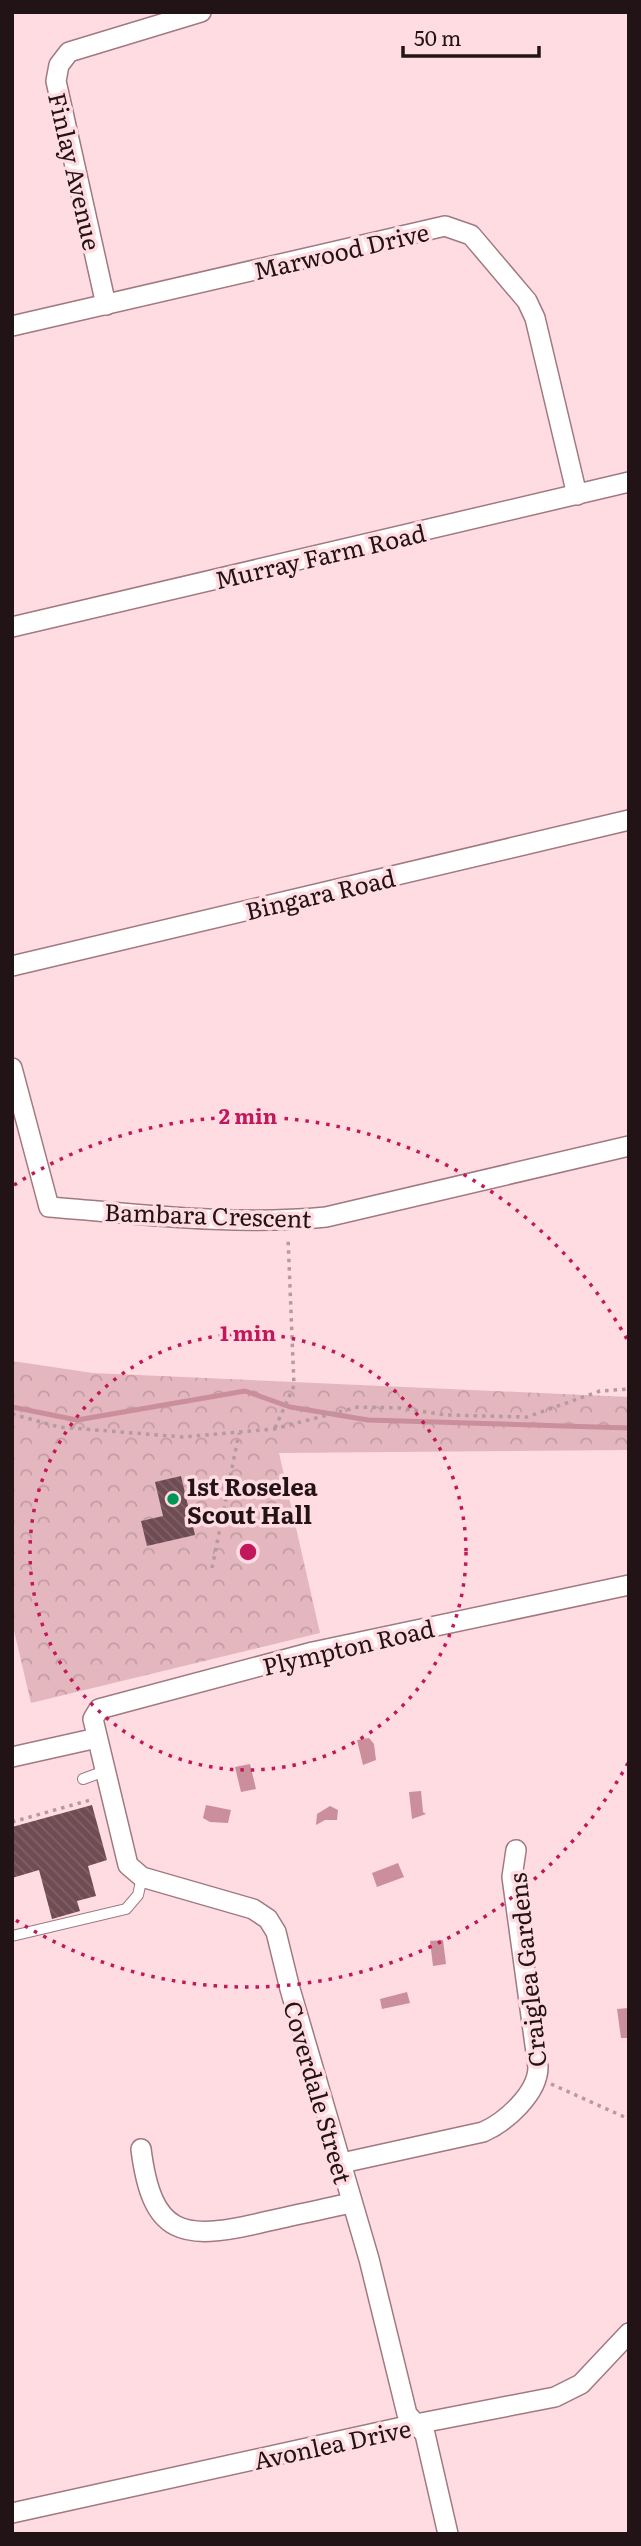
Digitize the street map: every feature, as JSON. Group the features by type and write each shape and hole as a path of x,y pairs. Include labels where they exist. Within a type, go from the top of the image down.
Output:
{"street":[{"name":"Finlay Avenue","path":"106,305 56,81 59,65 69,51 201,12"},
{"name":"Marwood Drive","path":"12,326 445,226 460,228 471,234 527,301 535,318 577,495"},
{"name":"Murray Farm Road","path":"12,628 629,482"},
{"name":"Bingara Road","path":"12,966 629,820"},
{"name":"Bambara Crescent","path":"12,1068 48,1207 288,1221 326,1217 629,1146"},
{"name":"Plympton Road","path":"97,1738 93,1719 99,1709 313,1652 629,1585"},
{"path":"12,1757 97,1738 100,1773 128,1865 142,1877"},
{"name":"Craiglea Gardens","path":"342,2163 490,2129 529,2093 537,2078 538,2067 512,1877 516,1850"},
{"name":"Coverdale Street","path":"142,1877 253,1909 272,1925 372,2270 407,2414 425,2434 448,2534"},
{"path":"141,2149 145,2184 154,2203 166,2219 191,2232 216,2233 351,2203"},
{"name":"Avonlea Drive","path":"12,2513 416,2424 555,2398 581,2384 629,2333"}],"lane":[{"path":"83,1779 100,1773"},
{"path":"12,1936 126,1909 138,1895 142,1877"}],"path":[{"path":"274,1429 295,1385 288,1221"},
{"path":"12,1414 59,1427 183,1437 274,1429 358,1407 400,1408 447,1415 527,1417 600,1391 629,1389"},
{"path":"212,1568 239,1433"},
{"path":"12,1822 101,1797 100,1773"},
{"path":"537,2078 629,2119"}],"green space":[{"path":"12,1361 93,1373 629,1397 629,1450 279,1453 320,1633 31,1703 12,1622"}],"shaded area":[{"path":"369,1738 374,1744 376,1760 363,1765 357,1740"},
{"path":"250,1764 256,1789 241,1792 235,1767"},
{"path":"421,1791 423,1812 426,1814 412,1819 409,1792"},
{"path":"206,1805 231,1810 228,1823 210,1822 203,1818"},
{"path":"330,1806 338,1810 337,1820 325,1820 316,1825 317,1814"},
{"path":"398,1863 404,1877 377,1887 372,1873"},
{"path":"443,1940 446,1964 433,1966 430,1941"},
{"path":"407,1992 410,2003 382,2009 380,1999"},
{"path":"629,2008 629,2038 621,2038 617,2009"}],"building":[{"name":"1st Roselea Scout Hall","path":"181,1476 195,1535 147,1546 141,1521 163,1516 155,1482"},
{"path":"92,1805 107,1860 88,1866 96,1896 77,1901 80,1911 52,1919 39,1870 12,1878 12,1827"}],"waterway":[{"path":"12,1407 77,1420 245,1391 290,1407 368,1420 629,1428"}],"place":[{"name":"1st Roselea Scout Hall","path":"173,1499"}]}
